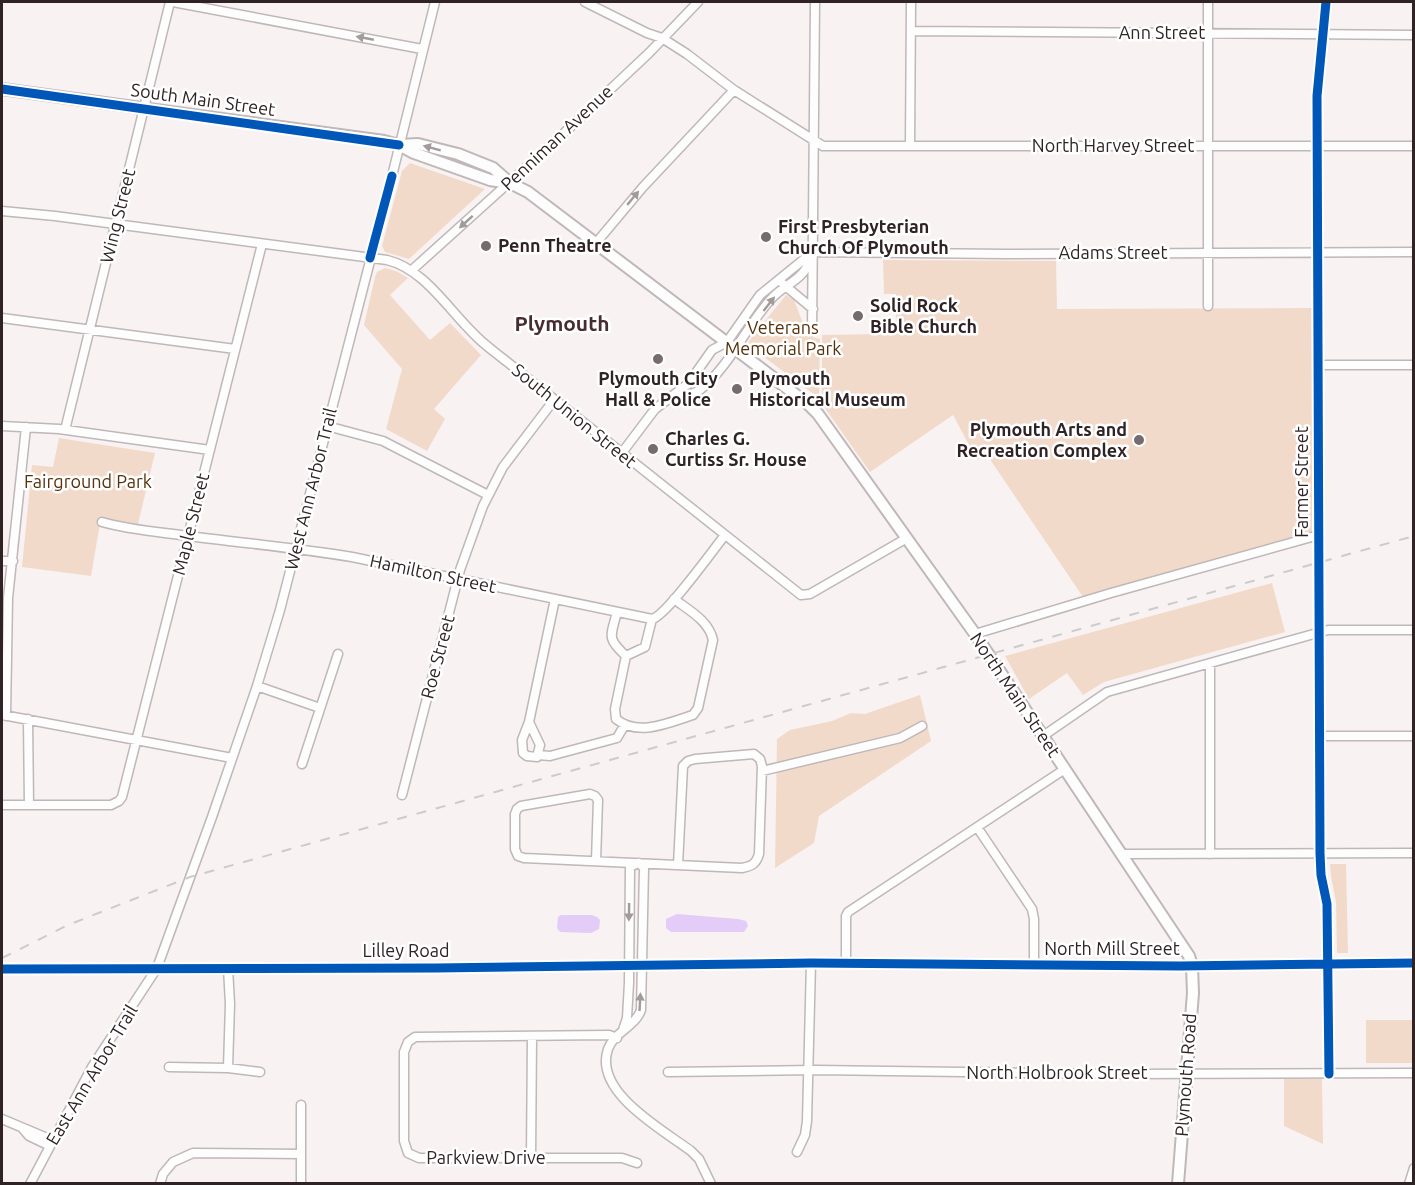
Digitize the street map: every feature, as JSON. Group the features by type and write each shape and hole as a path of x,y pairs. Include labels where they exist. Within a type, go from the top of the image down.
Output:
{"main road":[{"name":"South Main Street","path":"2,89 399,145 414,153 489,180 510,183 528,192 737,349 808,404 829,429"},
{"name":"North Main Street","path":"829,429 975,634 1170,926 1189,956 1192,966"},
{"name":"Plymouth Road","path":"1178,1184 1188,1073 1192,966"}],"street":[{"path":"171,2 422,49"},
{"name":"Wing Street","path":"65,430 171,2"},
{"name":"West Ann Arbor Trail","path":"157,968 257,686 296,549 435,2"},
{"name":"North Harvey Street","path":"585,2 632,26 662,38 734,90 823,146 1413,146"},
{"name":"Penniman Avenue","path":"412,270 510,183 649,53 698,2"},
{"path":"812,331 815,2"},
{"path":"910,146 911,2"},
{"path":"1208,2 1208,306"},
{"name":"Farmer Street","path":"1326,2 1317,85 1320,854 1321,875 1327,903 1329,1074"},
{"name":"Ann Street","path":"911,31 1413,35"},
{"path":"597,243 643,187 734,90"},
{"name":"South Union Street","path":"2,211 370,258 395,262 412,270 476,337 798,594 807,595 907,538"},
{"name":"Maple Street","path":"29,805 111,805 117,803 122,796 262,244"},
{"path":"621,453 651,414 688,384 712,350 727,342 760,295 813,252"},
{"path":"670,398 702,389 737,349 774,296 804,273 813,252"},
{"name":"Adams Street","path":"813,252 1006,254 1413,252"},
{"path":"778,279 813,309"},
{"path":"2,318 235,349"},
{"path":"1318,365 1413,365"},
{"name":"Roe Street","path":"402,795 458,579 488,495 508,460 554,400"},
{"path":"2,426 65,430 210,450"},
{"path":"327,426 383,441 488,495"},
{"path":"26,427 7,623 4,715 232,758"},
{"name":"Hamilton Street","path":"102,522 129,529 352,557 652,619"},
{"path":"626,656 645,646 652,619 658,618 725,535"},
{"path":"975,634 1319,535"},
{"path":"2,561 13,561"},
{"path":"555,598 530,722 522,740 523,753 533,757 550,756 617,738 624,726"},
{"path":"626,656 615,709 616,719 624,726 642,729 693,715 698,708 713,640 707,624 674,599"},
{"path":"616,612 612,641 626,656"},
{"path":"1043,736 1107,692 1328,630 1413,630"},
{"path":"302,764 338,654"},
{"path":"1210,664 1210,854"},
{"path":"257,686 320,708"},
{"path":"2,805 29,805 28,719"},
{"path":"530,722 540,745 538,755"},
{"path":"762,771 900,738 922,726"},
{"path":"1320,736 1413,736"},
{"path":"596,861 598,800 595,796 590,794 522,806 517,809 515,849 518,856 524,858 742,868 751,866 757,862 759,854 762,771 760,759 754,754 695,759 683,766 678,865"},
{"path":"846,962 847,914 1065,769"},
{"path":"977,828 1032,909 1034,965"},
{"path":"1122,854 1413,853"},
{"path":"639,863 644,868 640,1010 634,1022 611,1043 608,1050 607,1068 618,1091 630,1106 699,1159 711,1184"},
{"path":"620,1034 627,1018 630,867 639,863"},
{"path":"797,1152 805,1135 807,1121 811,963"},
{"name":"Lilley Road","path":"2,969 436,968 811,963"},
{"name":"North Mill Street","path":"811,963 1192,966 1413,963"},
{"name":"East Ann Arbor Trail","path":"30,1184 92,1067 157,968"},
{"path":"228,968 230,1004 228,1068"},
{"name":"Parkview Drive","path":"620,1034 415,1037 404,1048 404,1141 406,1150 418,1158 622,1158 637,1163"},
{"path":"531,1158 532,1036"},
{"path":"169,1067 228,1068 260,1072"},
{"name":"North Holbrook Street","path":"668,1072 1413,1073"},
{"path":"301,1184 302,1105"},
{"path":"2,1119 23,1129 31,1130 51,1143"},
{"path":"160,1184 163,1173 173,1162 193,1153 301,1154"},
{"path":"1409,1184 1413,1168"}],"green space":[{"path":"410,163 485,189 409,259 385,252 382,246 402,171"},
{"name":"Plymouth Arts and Recreation Complex","path":"883,260 1056,261 1057,309 1312,308 1312,533 1083,597 987,455 977,460 953,415 870,472 822,404 822,335 883,334 896,326 896,294 884,294"},
{"path":"385,268 408,278 390,295 430,340 450,323 481,355 434,409 445,419 427,451 386,429 402,369 364,325 375,277 377,272"},
{"name":"Veterans Memorial Park","path":"786,295 794,300 808,336 820,339 819,398 748,345"},
{"name":"Fairground Park","path":"59,438 155,453 138,524 101,518 91,576 22,567 32,465 53,467"},
{"path":"1272,583 1285,632 1104,682 1083,695 1067,673 1029,699 1005,656"},
{"path":"920,695 931,741 819,816 814,843 775,868 777,739 790,730 832,721 851,713 865,714"},
{"path":"1330,864 1346,864 1348,953 1337,953 1336,902"},
{"path":"1366,1020 1413,1020 1413,1063 1366,1063"},
{"path":"1284,1079 1322,1079 1323,1144 1284,1126"}],"shaded area":[{"path":"677,914 738,919 746,921 748,926 744,932 671,932 666,928 666,919"},
{"path":"561,915 592,915 600,920 599,929 591,933 560,932 557,928 558,917"}],"railway":[{"path":"2,958 68,925 190,877 1414,536"}],"cycle path":[{"path":"1326,2 1317,96 1320,853 1321,875 1327,904 1329,1074"},
{"path":"2,89 399,145"},
{"path":"370,258 392,176"},
{"path":"2,969 436,968 811,963 1180,966 1414,963"}],"place":[{"name":"First Presbyterian Church Of Plymouth","path":"766,237"},
{"name":"Penn Theatre","path":"486,246"},
{"name":"Solid Rock Bible Church","path":"858,316"},
{"name":"Plymouth City Hall & Police","path":"658,359"},
{"name":"Plymouth Historical Museum","path":"737,389"},
{"name":"Plymouth Arts and Recreation Complex","path":"1139,440"},
{"name":"Charles G. Curtiss Sr. House","path":"653,449"}],"district":[{"name":"Plymouth","path":"562,324"}]}
